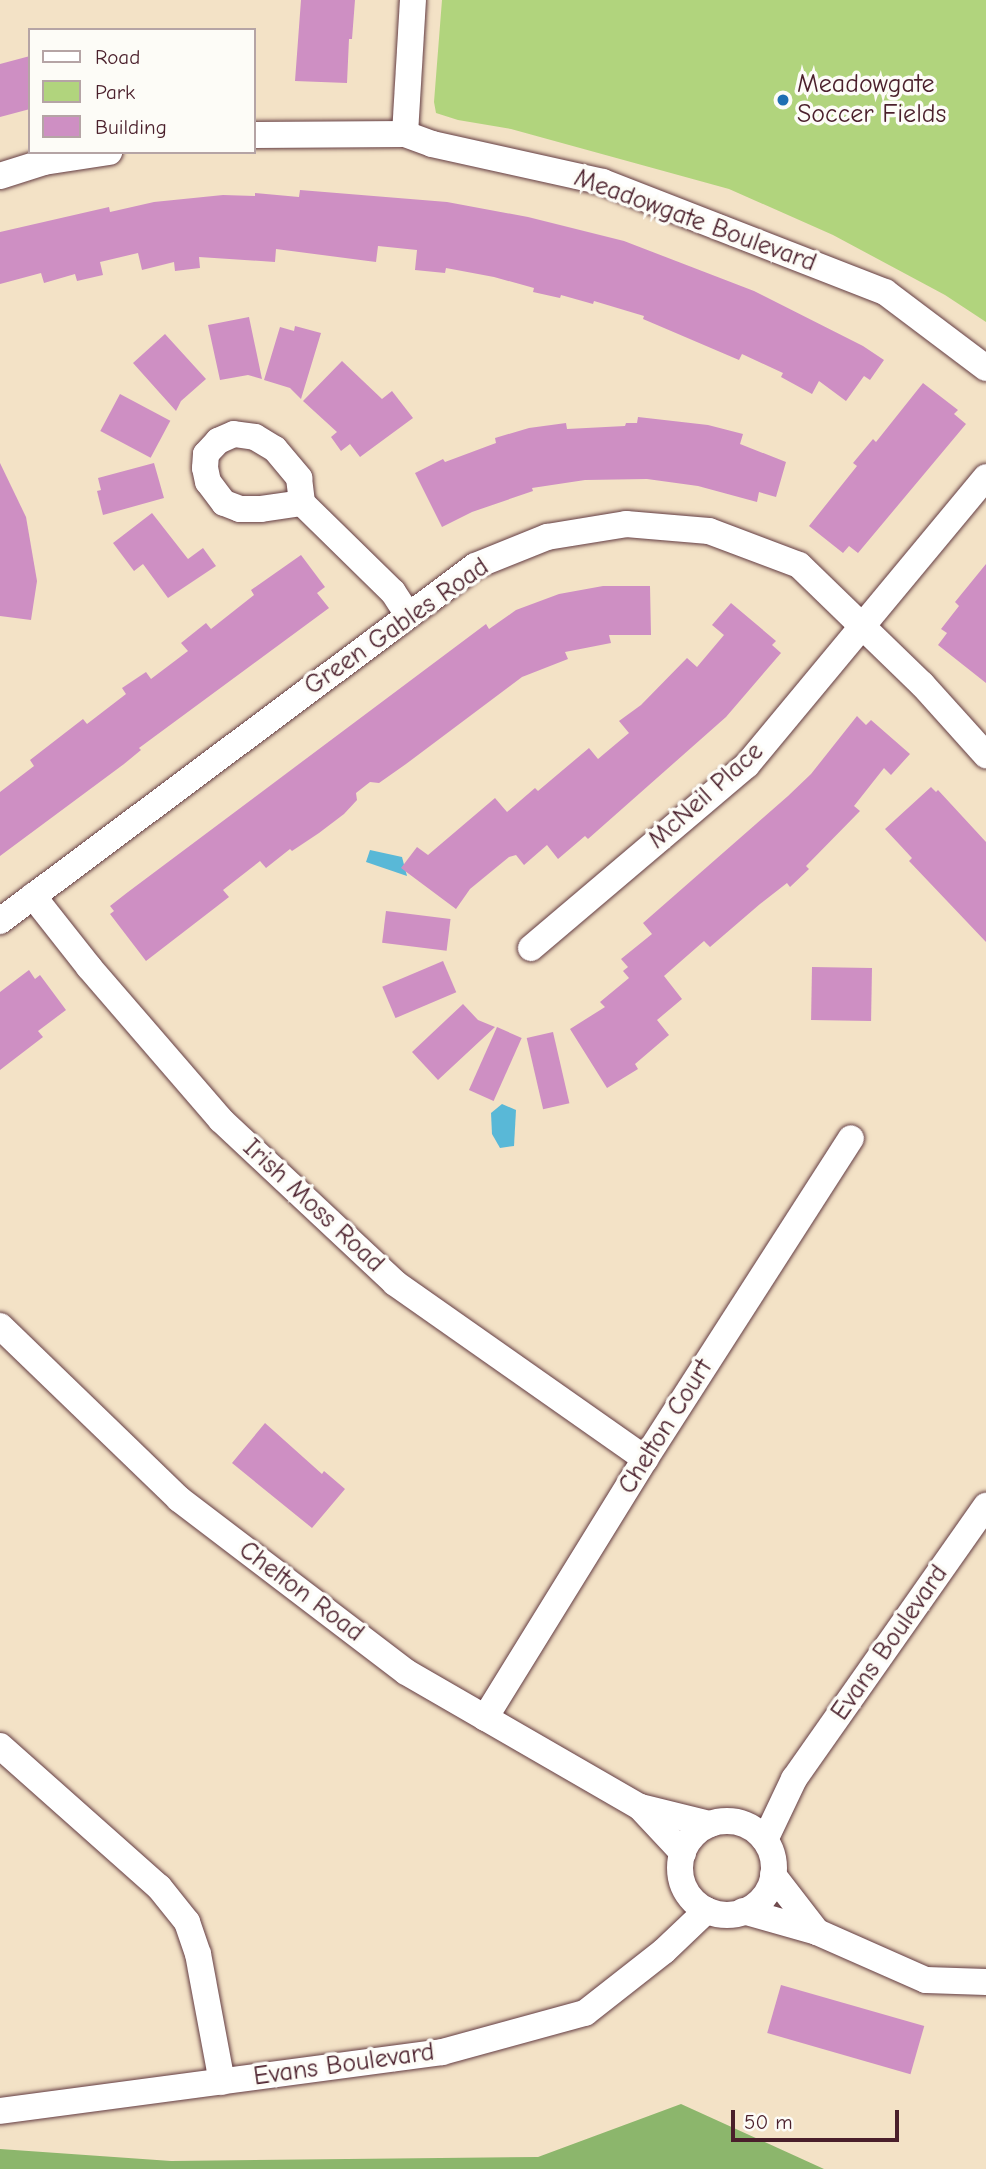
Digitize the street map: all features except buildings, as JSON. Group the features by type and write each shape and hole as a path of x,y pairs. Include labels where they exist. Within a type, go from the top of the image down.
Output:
{"street":[{"path":"405,134 413,0"},
{"name":"Meadowgate Boulevard","path":"256,135 405,134 432,144 603,182 884,292 986,368"},
{"path":"0,176 44,162 96,154"},
{"name":"McNeil Place","path":"531,948 747,765 986,477"},
{"path":"302,503 394,592 408,615"},
{"name":"Green Gables Road","path":"0,921 475,566 547,537 626,524 709,531 766,555 799,565 922,684 986,755"},
{"name":"Irish Moss Road","path":"33,896 89,967 220,1120 395,1283 645,1460"},
{"name":"Chelton Court","path":"485,1718 850,1138"},
{"name":"Chelton Road","path":"0,1326 178,1499 406,1672 640,1807 710,1824"},
{"name":"Evans Boulevard","path":"755,1833 986,1506"},
{"path":"0,1745 159,1887 187,1922 198,1954 222,2082"},
{"name":"Chelton Road","path":"640,1807 683,1853"},
{"path":"743,1911 762,1897 773,1875 773,1863 755,1833 722,1821 710,1824 690,1838 683,1853 680,1872 689,1895 707,1910 719,1914 743,1911 817,1932 926,1980 986,1982"},
{"path":"773,1875 817,1932"},
{"path":"664,1951 683,1884"},
{"name":"Evans Boulevard","path":"0,2111 442,2052 585,2013 664,1951 707,1910"}],"green space":[{"path":"442,0 986,0 986,322 945,295 833,235 729,189 511,129 458,120 436,113 434,102"},
{"path":"681,2104 824,2169 0,2169 0,2149 171,2161 538,2157"}],"water":[{"path":"370,850 402,857 407,876 366,862"},
{"path":"502,1104 516,1110 514,1146 500,1148 492,1134 491,1113"}],"place":[{"name":"Meadowgate Soccer Fields","path":"783,100"}]}
